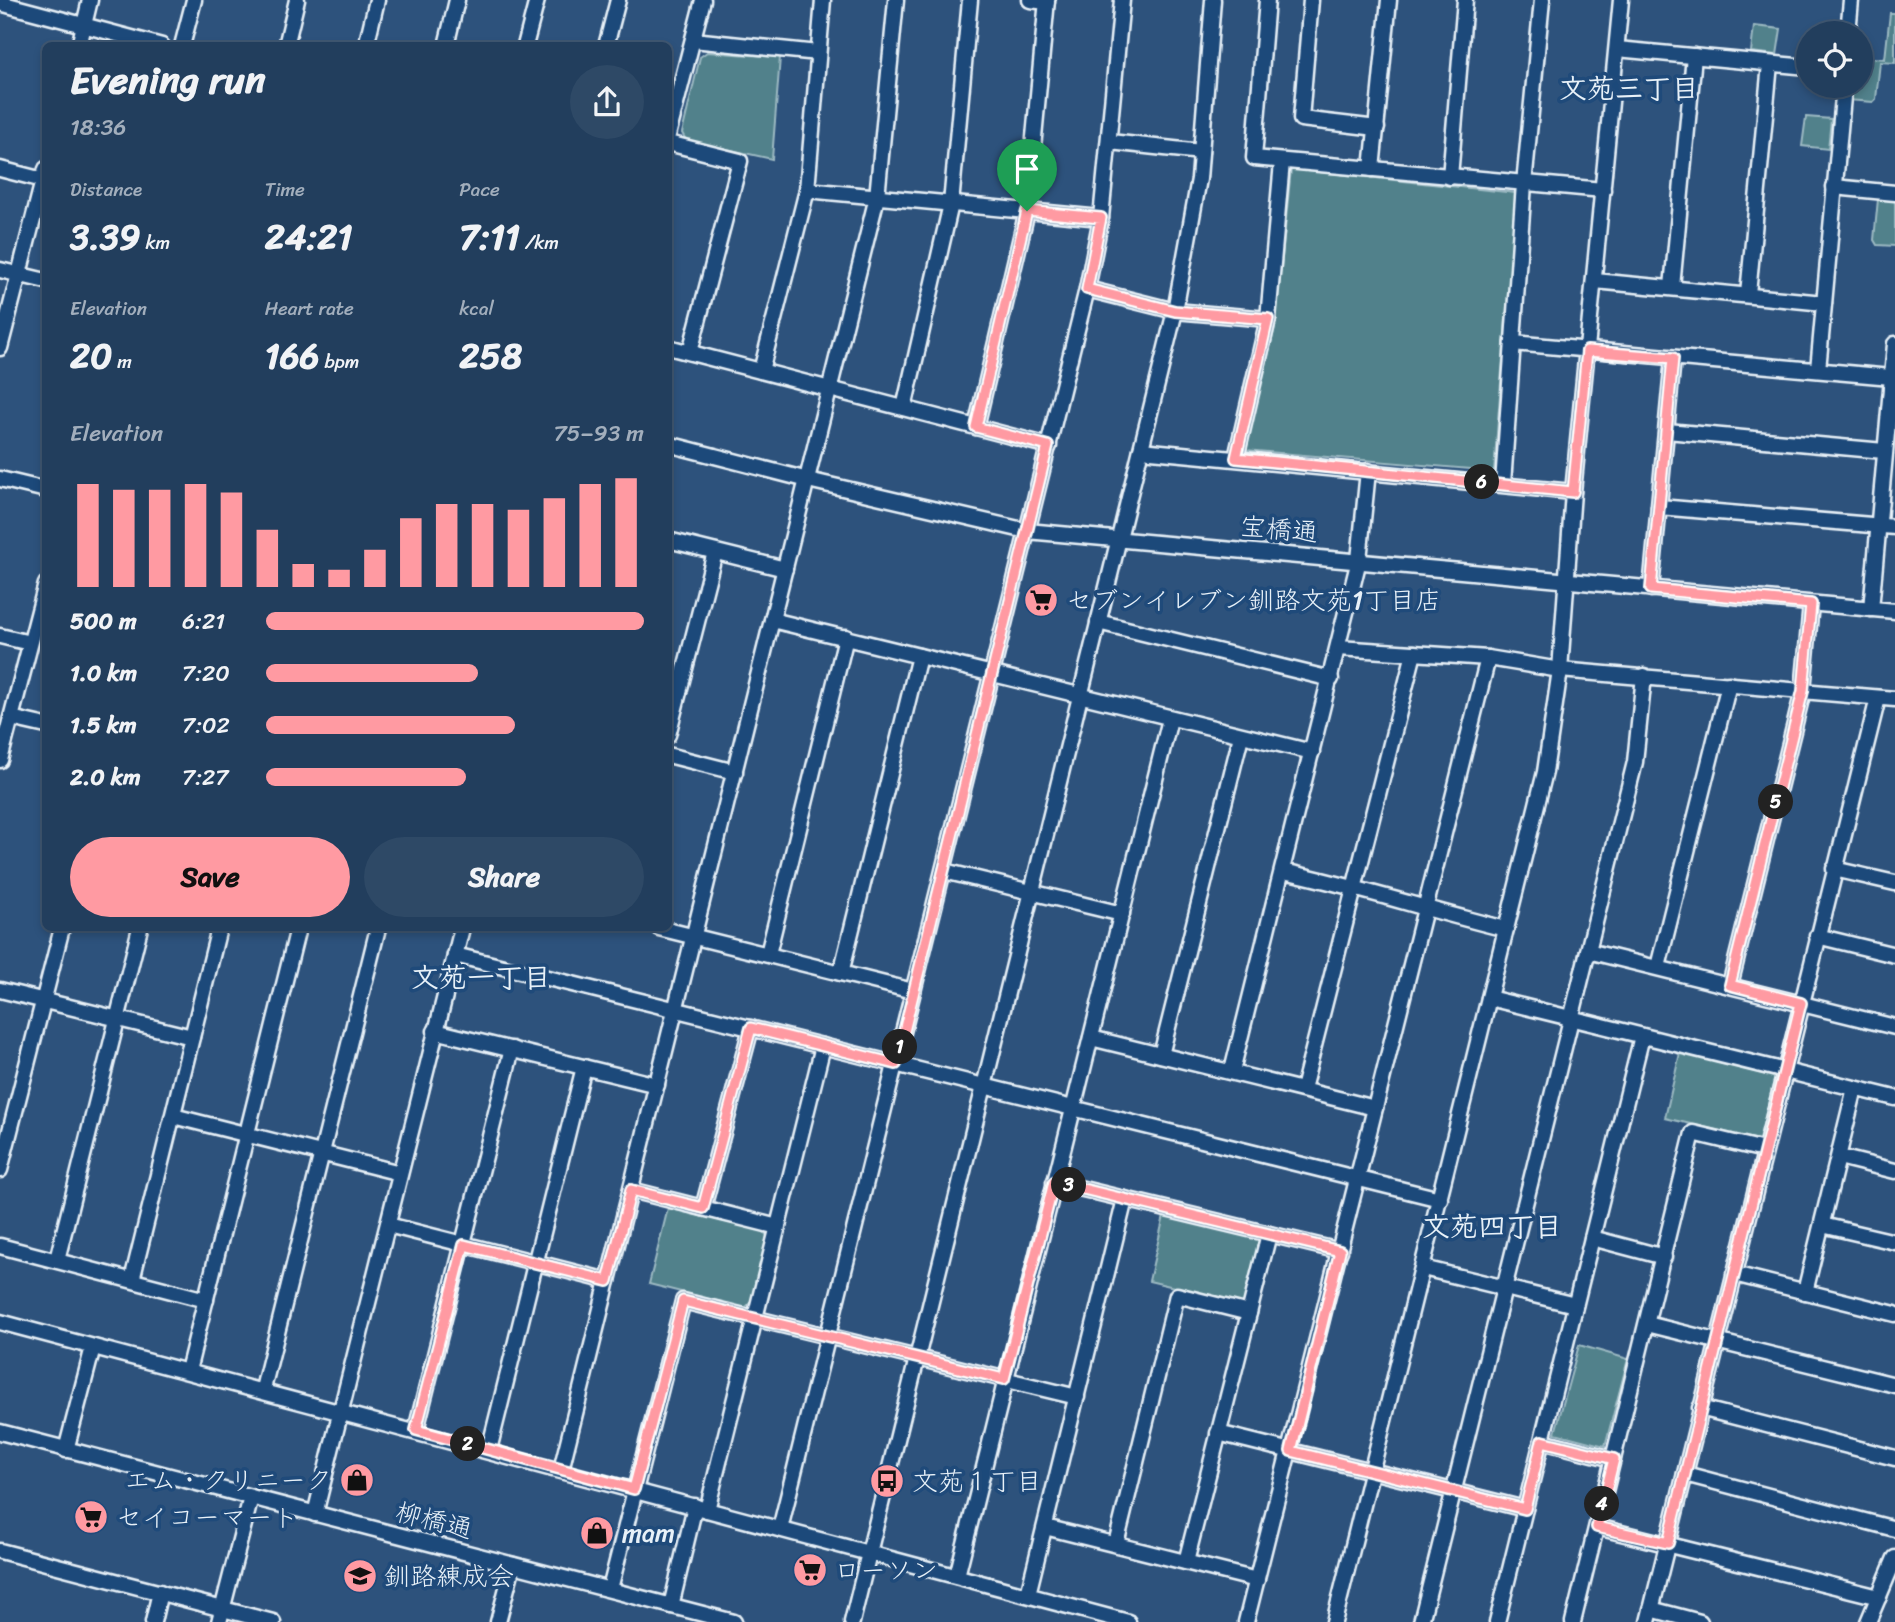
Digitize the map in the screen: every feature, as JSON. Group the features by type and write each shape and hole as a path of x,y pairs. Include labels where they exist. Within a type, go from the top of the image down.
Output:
{"street":[{"path":"80,42 90,0"},
{"path":"183,42 194,0"},
{"path":"287,42 297,0"},
{"path":"367,42 377,0"},
{"path":"447,42 457,0"},
{"path":"526,42 537,0"},
{"path":"607,42 618,0"},
{"path":"672,120 703,0"},
{"path":"761,371 807,190 823,0"},
{"path":"561,1471 877,197 896,0"},
{"path":"904,408 951,204 970,0"},
{"path":"976,427 1027,211 1047,1 1030,0"},
{"path":"780,1529 1087,289 1101,218 1122,0"},
{"path":"852,1622 1175,311 1201,152 1213,0"},
{"path":"1267,0 1254,158 1603,190"},
{"path":"1311,0 1301,119 1377,128"},
{"path":"1372,169 1389,0 1383,0"},
{"path":"1450,177 1465,0"},
{"path":"1503,484 1524,184 1542,0"},
{"path":"1334,1622 1545,772 1560,670 1573,492 1621,0"},
{"path":"1849,21 1851,0"},
{"path":"0,3 148,42"},
{"path":"693,40 818,53"},
{"path":"1617,49 1796,66"},
{"path":"1672,287 1694,56"},
{"path":"1748,294 1770,64"},
{"path":"1818,370 1843,98"},
{"path":"1110,142 1201,152"},
{"path":"672,144 740,161 690,352"},
{"path":"1236,458 1268,319 1282,162"},
{"path":"0,169 42,174"},
{"path":"0,348 42,182"},
{"path":"1835,187 1895,192"},
{"path":"807,190 1101,218"},
{"path":"0,270 42,280"},
{"path":"1595,281 1824,303"},
{"path":"1087,289 1175,311 1268,319"},
{"path":"1513,343 1891,377"},
{"path":"1871,609 1895,344"},
{"path":"672,347 1048,446"},
{"path":"1651,589 1673,358"},
{"path":"1667,431 1884,451"},
{"name":"宝橋通","path":"672,444 808,480 1027,531 1895,611"},
{"path":"1141,450 1573,492"},
{"path":"1232,1071 1359,561 1368,471"},
{"path":"0,479 42,489"},
{"path":"1659,507 1895,527"},
{"path":"672,541 785,569"},
{"path":"672,720 715,552"},
{"path":"0,760 42,599"},
{"path":"1730,985 1803,691 1811,604"},
{"path":"772,620 1312,752"},
{"path":"1098,622 1331,679"},
{"path":"0,636 30,643"},
{"path":"768,954 846,636"},
{"path":"1338,648 1488,659 1560,670 1895,699"},
{"path":"1303,1089 1414,653"},
{"path":"841,973 919,656"},
{"path":"1247,1622 1488,659"},
{"path":"1422,1622 1635,762 1644,676"},
{"path":"1658,967 1729,684"},
{"path":"1700,1622 1650,1616 1878,698"},
{"path":"11,718 42,725"},
{"path":"957,1576 1170,719"},
{"path":"1161,1055 1241,736"},
{"path":"672,756 735,772"},
{"path":"1834,869 1895,883"},
{"path":"944,871 1122,914"},
{"path":"1283,871 1354,886 1424,909 1506,929"},
{"path":"0,1170 61,931"},
{"path":"57,1260 138,931"},
{"path":"132,1280 218,931"},
{"path":"188,1371 297,931"},
{"path":"263,1389 377,931"},
{"path":"315,1514 461,931"},
{"path":"672,931 913,991"},
{"path":"1817,936 1895,955"},
{"path":"1588,951 1895,1027"},
{"path":"455,955 1440,1199"},
{"path":"0,990 192,1037"},
{"path":"1489,998 1895,1098"},
{"path":"703,1208 751,1028"},
{"path":"435,1031 657,1085"},
{"path":"1497,1622 1642,1036"},
{"path":"1091,1038 1375,1108"},
{"path":"671,1606 755,1317 823,1046"},
{"path":"416,1430 512,1049"},
{"path":"489,1450 584,1067"},
{"path":"1805,1292 1855,1088"},
{"path":"173,1116 400,1173"},
{"path":"1573,1622 1693,1133 1764,1150"},
{"path":"1839,1157 1895,1171"},
{"path":"1054,1182 1340,1251"},
{"path":"631,1190 778,1227"},
{"path":"1028,1594 1125,1199"},
{"path":"388,1225 608,1281"},
{"path":"1822,1225 1895,1242"},
{"path":"1186,1562 1269,1234"},
{"path":"1592,1238 1664,1257"},
{"path":"0,1246 206,1300"},
{"path":"1423,1268 1575,1305"},
{"path":"1734,1274 1895,1314"},
{"path":"1116,1544 1177,1295 1249,1313"},
{"path":"610,1589 683,1301 1077,1397"},
{"path":"0,1322 263,1389 1128,1622"},
{"path":"1647,1324 1895,1385"},
{"path":"66,1450 93,1347"},
{"path":"1700,1408 1895,1458"},
{"name":"柳橋通","path":"0,1432 734,1622"},
{"path":"1219,1433 1525,1509"},
{"path":"1542,1441 1614,1459"},
{"path":"1685,1474 1895,1529"},
{"path":"221,1616 251,1497"},
{"path":"1045,1527 1257,1580"},
{"path":"1597,1527 1880,1597"},
{"path":"0,1551 160,1592 221,1616 273,1622"},
{"path":"1868,1622 1895,1558"},
{"path":"498,1622 513,1565"},
{"path":"153,1622 160,1592"}],"shaded area":[{"name":"釧路練成会","path":"351,1560 374,1565 368,1591 345,1586"}],"green space":[{"path":"1890,13 1895,13 1895,63 1880,62 1876,99 1873,102 1848,100 1873,98 1873,58 1885,59"},
{"path":"1754,26 1781,29 1777,55 1751,52"},
{"path":"707,52 780,57 772,159 686,140 682,133 700,57"},
{"path":"1806,117 1831,119 1828,149 1802,146"},
{"path":"1291,169 1516,193 1494,471 1245,450 1275,327"},
{"path":"1878,199 1895,201 1895,246 1877,245 1874,240"},
{"path":"1680,1053 1775,1077 1759,1140 1665,1118"},
{"path":"668,1208 763,1231 767,1236 751,1302 745,1308 649,1284"},
{"path":"1164,1216 1261,1240 1245,1304 1149,1281"},
{"path":"1579,1345 1628,1359 1605,1446 1555,1433"}],"place":[{"name":"セブンイレブン釧路文苑1丁目店","path":"1041,600"},
{"name":"エム・クリニーク","path":"357,1480"},
{"name":"文苑１丁目","path":"887,1481"},
{"name":"セイコーマート","path":"91,1517"},
{"name":"mam","path":"597,1533"},
{"name":"ローソン","path":"810,1570"},
{"name":"釧路練成会","path":"360,1576"}],"district":[{"name":"文苑三丁目","path":"1629,88"},
{"name":"文苑一丁目","path":"481,977"},
{"name":"文苑四丁目","path":"1492,1226"}],"route":[{"path":"1027,211 1101,218 1087,289 1175,311 1268,319 1236,458 1573,492 1587,351 1673,358 1651,589 1811,604 1803,691 1730,985 1801,1003 1668,1543 1597,1527 1614,1459 1542,1441 1525,1509 1291,1451 1340,1251 1054,1182 1004,1379 683,1301 634,1489 416,1430 464,1245 608,1281 631,1190 703,1208 751,1028 896,1064 1048,446 976,427 1027,211"}]}
